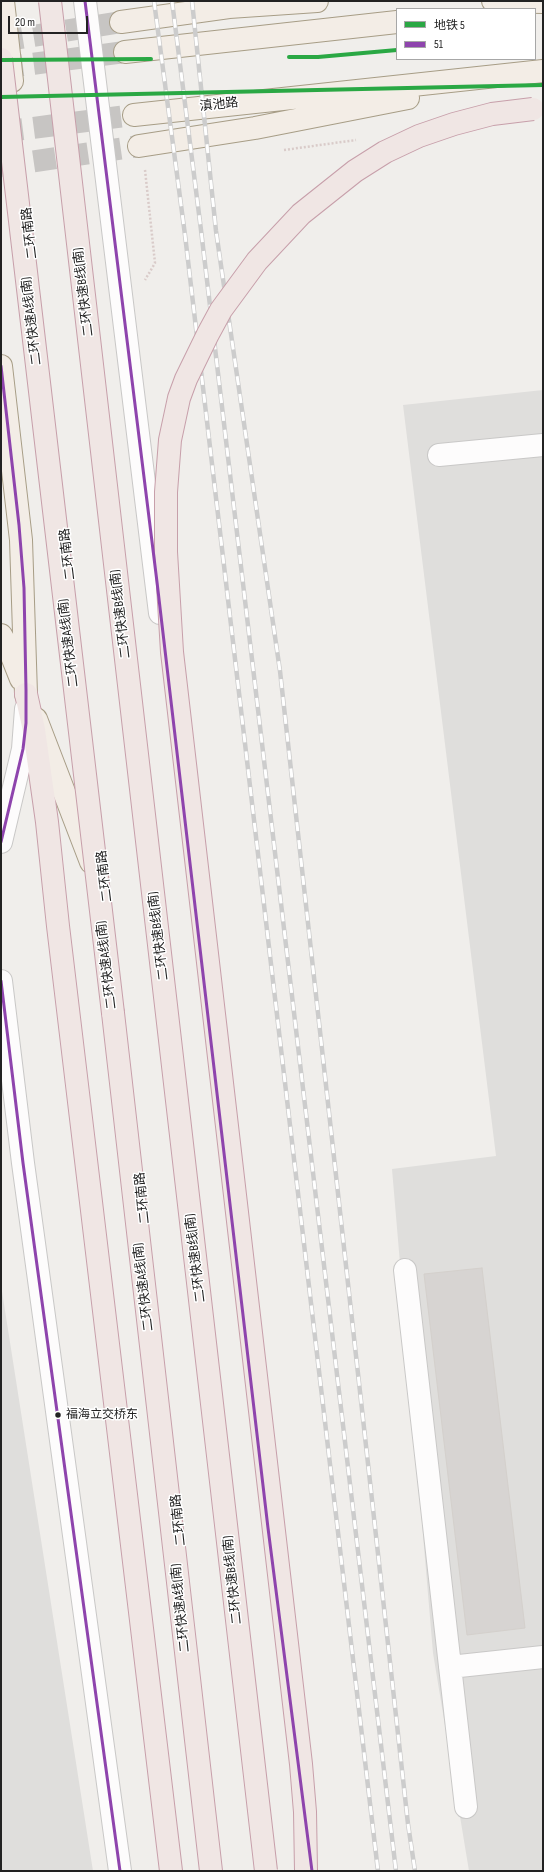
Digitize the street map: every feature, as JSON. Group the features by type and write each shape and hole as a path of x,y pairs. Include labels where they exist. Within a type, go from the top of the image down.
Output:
{"highway":[{"name":"二环快速B线(南)","path":"50,1 266,1871"},
{"name":"二环快速A线(南)","path":"1,59 211,1871"},
{"path":"313,1871 172,652 166,544 166,492 170,440 179,398 186,378 218,316 257,261 301,214 355,170 385,152 418,136 454,124 492,114 543,108"},
{"path":"26,694 41,775 64,980 171,1871"},
{"path":"301,1764 305,1812 306,1871"}],"main road":[{"name":"二环南路","path":"3,1 219,1871"},
{"path":"42,1 158,992 258,1871"},
{"path":"121,22 229,7 317,1"},
{"path":"493,1 543,2"},
{"path":"125,52 396,22"},
{"path":"139,146 255,128 405,98 543,73"},
{"name":"滇池路","path":"134,115 543,73"},
{"path":"1,366 21,540 26,694"},
{"path":"1,635 19,671 26,694 88,853 112,935"}],"street":[{"path":"84,1 158,590 270,1543 313,1871"},
{"path":"439,454 543,445"},
{"path":"1,842 23,750 26,694"},
{"path":"1,982 23,1163 120,1871"},
{"path":"405,1270 466,1807"},
{"path":"450,1667 543,1658"}],"path":[{"path":"279,150 364,139"},
{"path":"145,168 154,254"}],"shaded area":[{"path":"543,390 543,1871 469,1871 433,1653 392,1169 496,1156 403,405"},
{"path":"1,1285 93,1871 1,1871"}],"building":[{"path":"482,1268 525,1628 467,1635 424,1274"}],"tunnel":[{"path":"1,41 121,22"},
{"path":"1,68 125,52"},
{"path":"1,132 134,115"},
{"path":"1,166 139,146"}],"railway":[{"path":"154,1 185,235 378,1871"},
{"path":"172,1 201,230 396,1871"},
{"path":"192,1 216,231 280,671 408,1824 415,1871"}],"metro line":[{"name":"5","path":"289,57 318,57 396,50"},
{"name":"5","path":"1,60 151,59"},
{"name":"5","path":"1,97 543,85"}],"transit line":[{"name":"51","path":"85,1 157,582 268,1528 312,1871"},
{"name":"51","path":"1,366 19,525 24,588 26,690 26,723 23,749 1,842"},
{"name":"51","path":"1,981 23,1163 120,1871"}],"place":[{"name":"福海立交桥东","path":"58,1415"}]}
